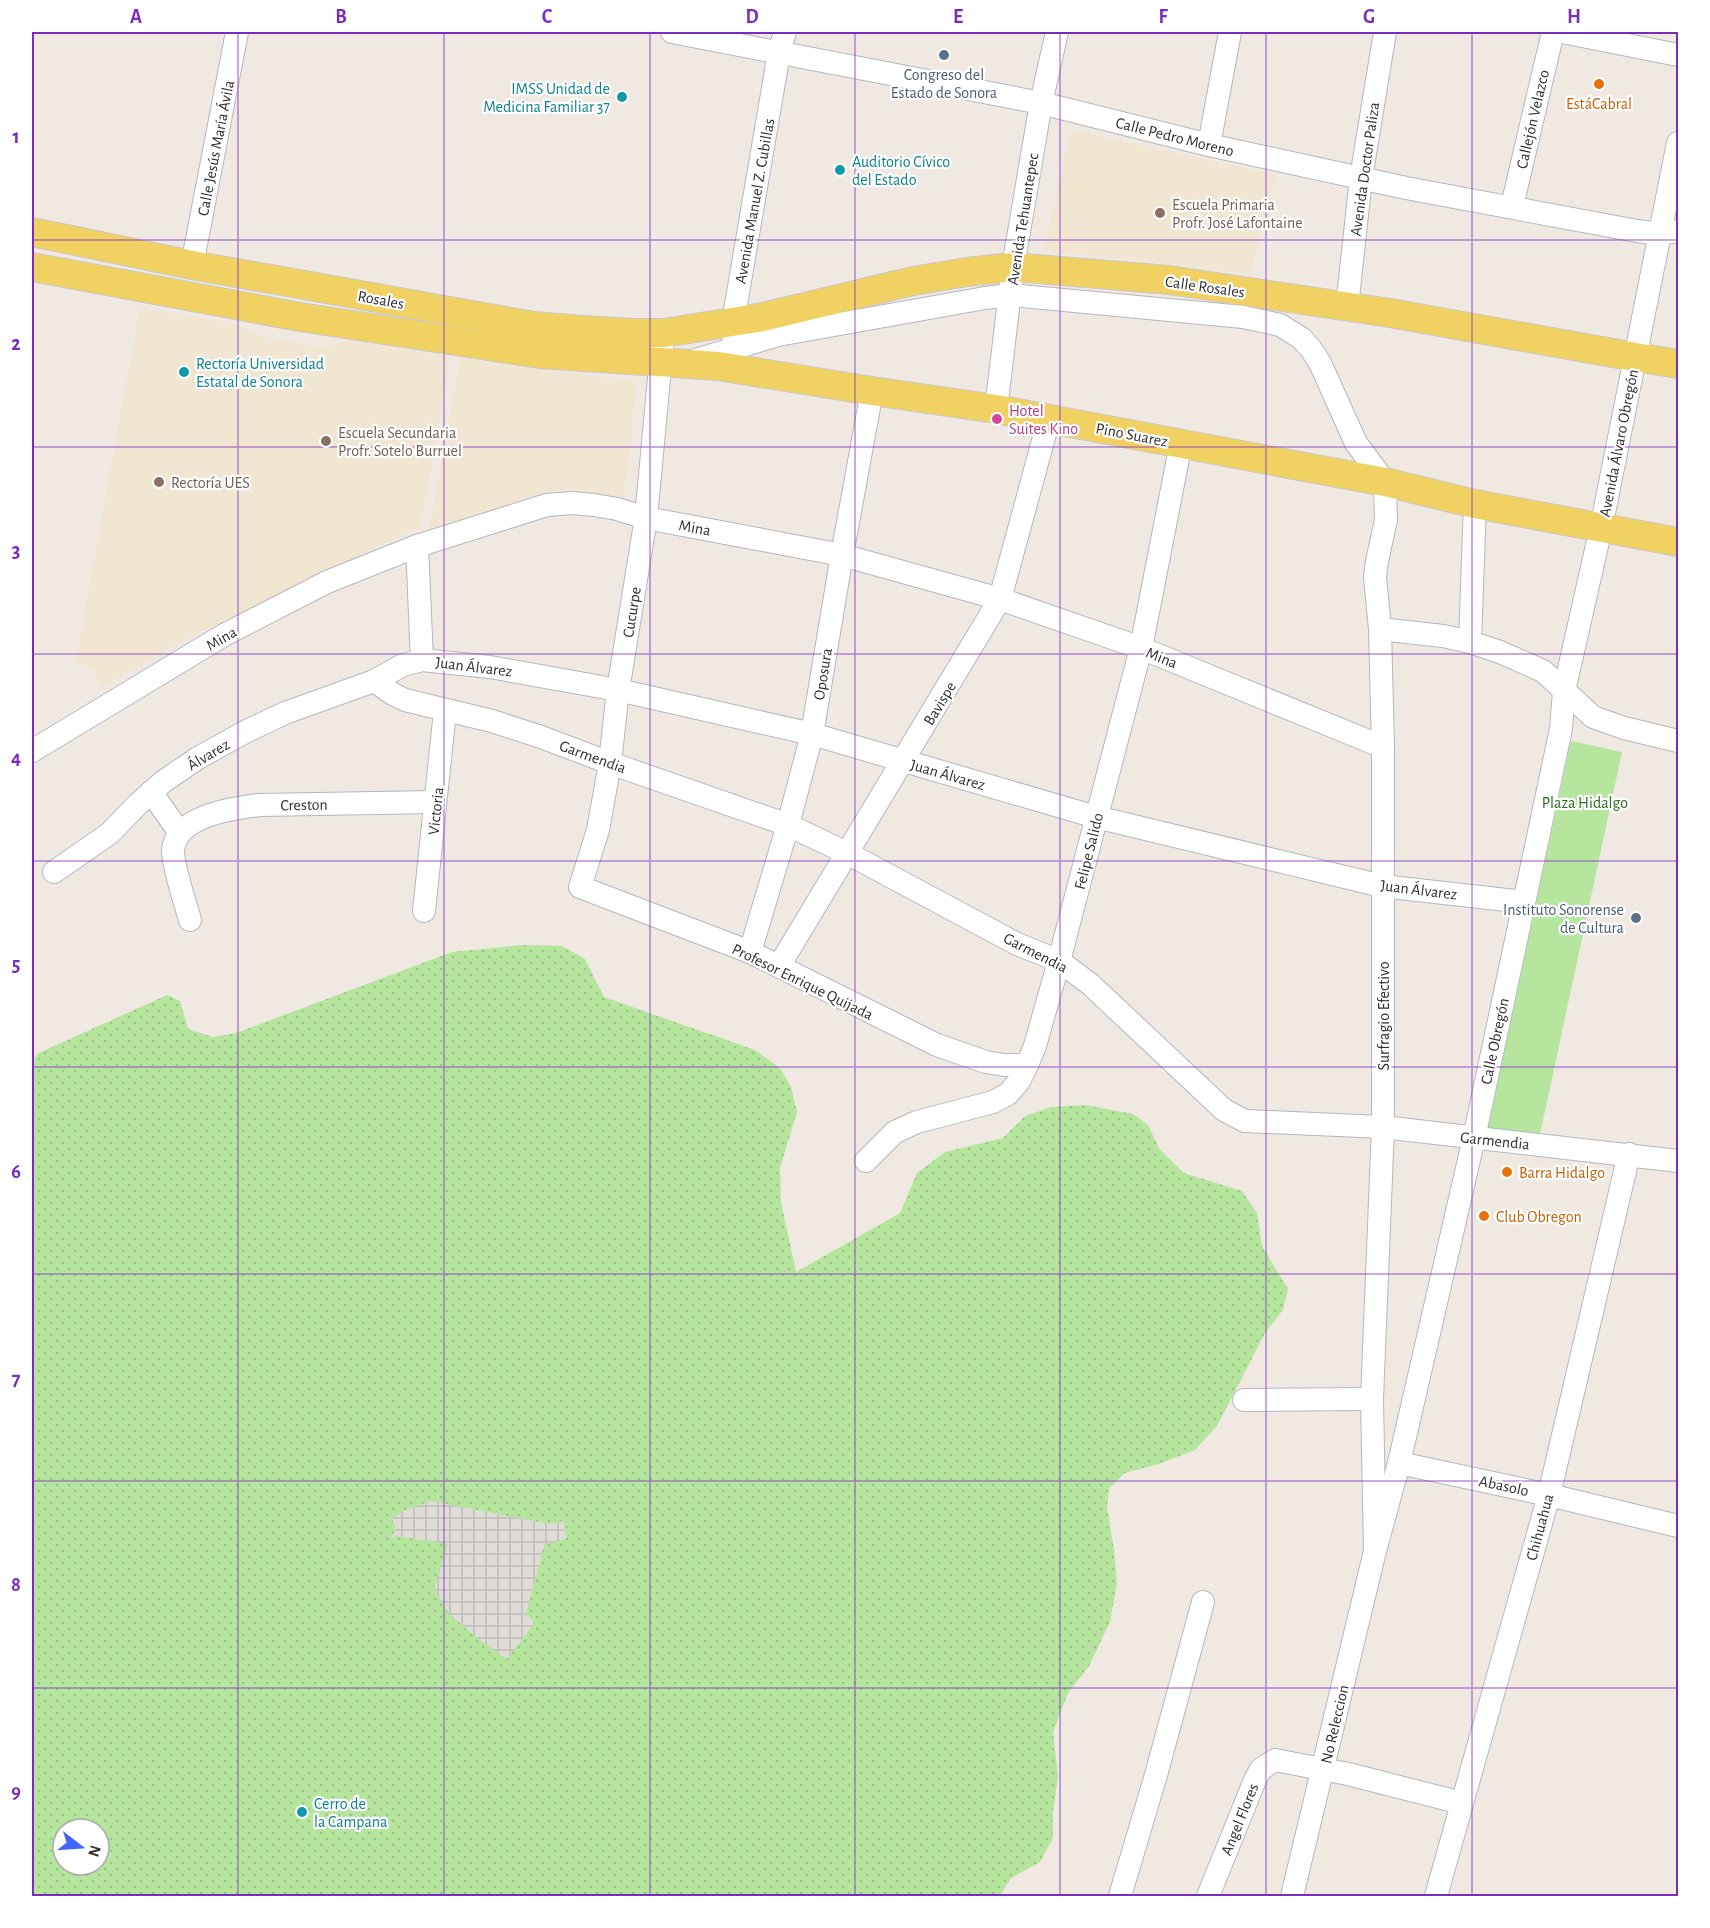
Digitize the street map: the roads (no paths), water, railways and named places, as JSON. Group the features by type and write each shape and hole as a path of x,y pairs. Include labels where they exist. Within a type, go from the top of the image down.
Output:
{"main road":[{"name":"Rosales","path":"32,232 192,265 534,326 664,333 736,346"},
{"name":"Rosales","path":"32,267 300,317 540,354 673,363"},
{"name":"Calle Rosales","path":"736,346 791,311 913,281 1013,267 1169,280 1390,313 1678,364"},
{"name":"Pino Suarez","path":"673,363 736,346 872,391 996,409 1180,443 1385,482 1475,504 1678,542"}],"street":[{"name":"Calle Jesús María Ávila","path":"192,265 237,32"},
{"name":"Calle Pedro Moreno","path":"672,32 782,42 1209,145 1361,178 1637,231 1670,232"},
{"name":"Avenida Tehuantepec","path":"996,409 1013,267 1041,103 1057,32"},
{"path":"1209,145 1230,32"},
{"name":"Avenida Doctor Paliza","path":"1347,307 1361,178 1385,32"},
{"name":"Callejón Velazco","path":"1512,206 1553,32"},
{"path":"1562,32 1678,54"},
{"name":"Avenida Manuel Z. Cubillas","path":"736,346 782,42"},
{"name":"Avenida Álvaro Obregón","path":"1601,528 1635,357 1670,232 1678,143"},
{"name":"Calle Rosales","path":"736,346 778,334 1011,295 1243,317 1286,328 1301,338 1320,363 1356,443 1385,482"},
{"name":"Cucurpe","path":"580,887 598,830 610,763 618,690 673,363 664,333"},
{"name":"Oposura","path":"750,952 812,735 872,391"},
{"name":"Bavispe","path":"779,966 1000,599 1049,419"},
{"name":"Felipe Salido","path":"866,1161 895,1132 917,1122 993,1102 1008,1094 1019,1081 1027,1065 1035,1046 1059,961 1141,648 1180,443"},
{"name":"Surfragio Efectivo","path":"1375,1551 1372,1399 1383,1127 1383,747 1380,629 1375,577 1386,520 1385,482"},
{"name":"Mina","path":"32,751 224,635 327,582 417,546 547,505 572,503 594,505 646,518 842,555 1000,599 1141,648 1383,747"},
{"path":"1470,642 1475,504"},
{"name":"Calle Obregón","path":"1375,1551 1400,1463 1474,1138 1561,729 1564,691 1601,528"},
{"path":"417,546 422,660"},
{"path":"1380,629 1443,636 1500,652 1543,671 1593,717 1624,728 1678,741"},
{"name":"Juan Álvarez","path":"379,684 403,665 422,660 490,667 618,690 812,735 1096,817 1382,886 1524,902"},
{"name":"Garmendia","path":"379,684 405,699 512,727 788,825 848,853 1017,944 1059,961 1090,984 1224,1110 1234,1116 1261,1122 1383,1127 1678,1161"},
{"name":"Álvarez","path":"54,872 110,833 151,792 198,758 285,713 379,684"},
{"name":"Victoria","path":"424,911 445,711"},
{"path":"151,792 180,834 175,841 173,854 190,920"},
{"name":"Creston","path":"180,834 207,816 259,805 435,802"},
{"name":"Profesor Enrique Quijada","path":"580,887 750,952 937,1045 986,1062 1027,1065"},
{"name":"Chihuahua","path":"1436,1896 1549,1494 1629,1154"},
{"path":"1244,1400 1372,1399"},
{"name":"Abasolo","path":"1400,1463 1549,1494 1678,1526"},
{"name":"No Releccion","path":"1292,1896 1375,1551"},
{"path":"1120,1896 1203,1602"},
{"name":"Angel Flores","path":"1208,1896 1254,1780 1261,1769 1275,1760 1323,1769 1462,1803"}],"place":[{"name":"Congreso del Estado de Sonora","path":"944,55"},
{"name":"EstáCabral","path":"1599,84"},
{"name":"IMSS Unidad de Medicina Familiar 37","path":"622,97"},
{"name":"Auditorio Cívico del Estado","path":"840,170"},
{"name":"Escuela Primaria Profr. José Lafontaine","path":"1160,213"},
{"name":"Rectoría Universidad Estatal de Sonora","path":"184,372"},
{"name":"Hotel Suites Kino","path":"997,419"},
{"name":"Escuela Secundaria Profr. Sotelo Burruel","path":"326,441"},
{"name":"Rectoría UES","path":"159,482"},
{"name":"Instituto Sonorense de Cultura","path":"1636,918"},
{"name":"Barra Hidalgo","path":"1507,1172"},
{"name":"Club Obregon","path":"1484,1216"},
{"name":"Cerro de la Campana","path":"302,1812"}],"park label":[{"name":"Plaza Hidalgo","path":"1585,802"}]}
